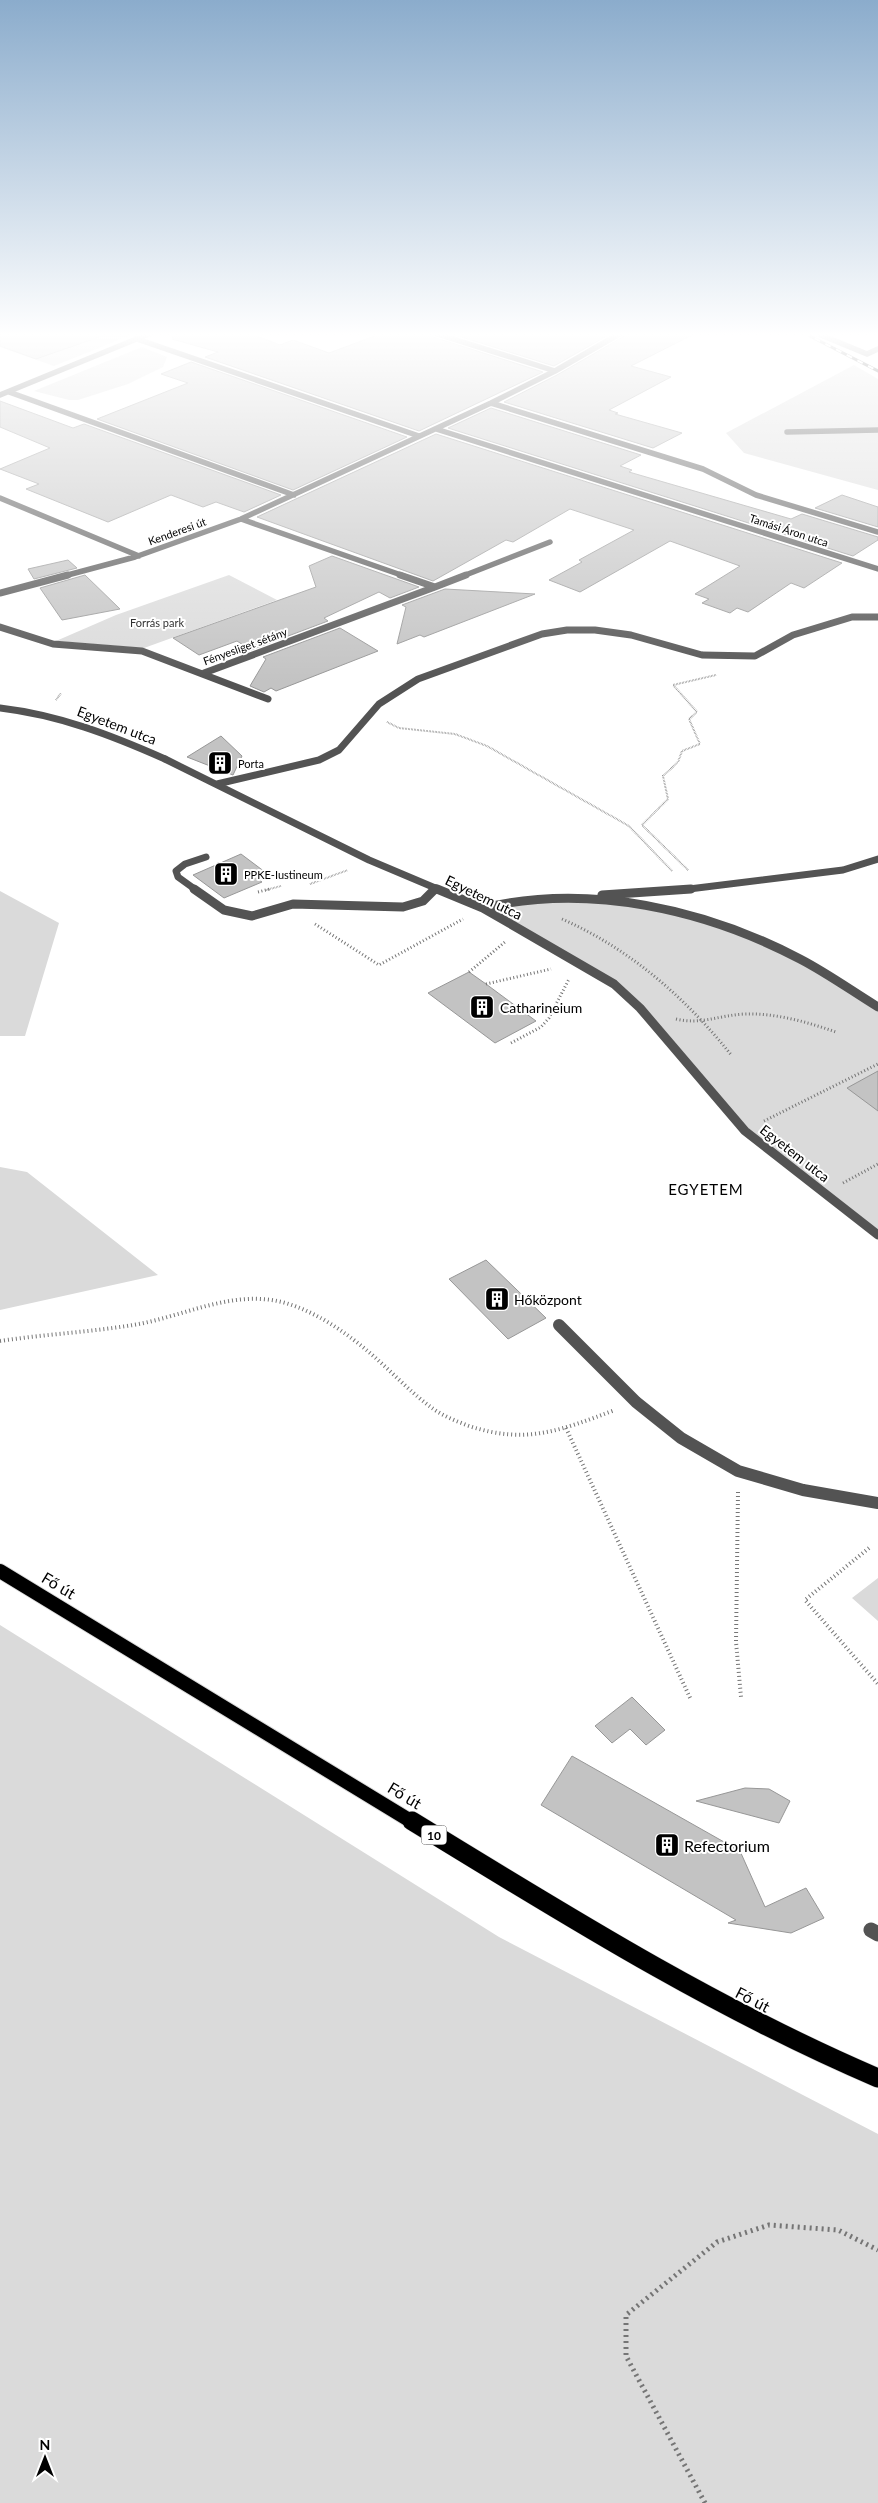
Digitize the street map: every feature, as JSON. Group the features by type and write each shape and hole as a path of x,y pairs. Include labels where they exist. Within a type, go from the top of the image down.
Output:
{"main road":[{"name":"Fő út","path":"0,1571 566,1915 708,1998 838,2062 878,2078"}],"street":[{"path":"169,450 294,495"},
{"name":"Kenderesi út","path":"0,593 139,556 241,519 390,450"},
{"name":"Tamási Áron utca","path":"502,450 878,568"},
{"path":"641,450 703,469 756,495 878,532"},
{"path":"0,498 139,556"},
{"path":"241,519 435,587"},
{"name":"Fényesliget sétány","path":"0,627 53,644 142,650 204,673 550,542"},
{"path":"217,784 319,760 339,750 379,704 418,679 542,634 567,630 595,630 631,635 702,655 755,656 793,634 852,617 878,617"},
{"path":"204,673 268,699"},
{"path":"0,716 3,708"},
{"name":"Egyetem utca","path":"3,708 41,714 92,727 165,759 369,860 483,908 614,984 640,1008 745,1131 878,1236"},
{"path":"206,857 185,864 176,871 178,877 224,910 237,914 252,916 293,904 403,907 423,901 436,888"},
{"path":"483,908 518,900 689,889 843,870 878,858"},
{"path":"582,897 665,909 731,928 800,959 878,1007"},
{"path":"560,1325 636,1402 681,1438 738,1471 803,1490 878,1503"}],"path":[{"path":"704,887 642,825 668,800 663,776 678,762 682,751 700,744 689,719 697,712 673,685 718,675"},
{"path":"379,704 381,714 387,722 399,728 455,734 487,746 629,826 689,889"},
{"path":"313,923 379,966 483,908"},
{"path":"553,915 589,931 636,960 706,1023 732,1056"},
{"path":"469,972 521,929"},
{"path":"486,984 577,963"},
{"path":"511,1043 541,1027 549,1018 577,963"},
{"path":"640,1008 692,1024 706,1023 728,1016 749,1014 807,1022 836,1032"},
{"path":"745,1131 878,1064"},
{"path":"825,1194 878,1164"},
{"path":"0,1341 140,1323 178,1314 213,1302 246,1298 282,1302 323,1318 357,1342 435,1411 478,1429 520,1436 566,1428 636,1402"},
{"path":"566,1428 691,1700"},
{"path":"738,1471 736,1642 741,1697"},
{"path":"870,1548 805,1600 878,1684"},
{"path":"705,2503 626,2356 626,2315 717,2242 769,2225 838,2230 878,2250"}],"green space":[{"path":"741,450 878,450 878,490 744,453"},
{"name":"Forrás park","path":"229,575 277,600 144,648 56,641 116,615"},
{"path":"0,891 59,923 25,1036 0,1036"},
{"path":"581,897 638,905 713,922 731,928 770,944 825,974 878,1007 878,1236 745,1131 614,984 483,908"},
{"path":"0,1167 27,1172 158,1275 0,1310"},
{"path":"878,1578 878,1621 852,1598"},
{"path":"0,1625 499,1937 878,2134 878,2503 0,2503"}],"building":[{"path":"46,450 156,450 281,495 244,512 216,502 203,507 171,495 108,522 26,489 39,484 0,469"},
{"path":"182,450 379,450 293,490"},
{"path":"402,450 486,450 842,563 804,588 791,583 748,612 737,608 730,613 702,603 709,599 695,594 740,566 670,541 580,592 549,580 582,562 579,560 634,530 570,509 513,542 506,540 433,581 257,517"},
{"path":"517,450 624,450 641,455 620,466 632,470 629,472 791,519 802,514 878,537 878,540 853,556"},
{"path":"842,495 878,507 878,527 815,508"},
{"path":"332,556 419,587 390,598 379,592 324,618 328,621 251,650 237,641 199,655 173,638 316,587 309,566"},
{"path":"68,560 77,568 34,579 28,569"},
{"path":"85,575 120,609 62,620 40,588"},
{"path":"445,589 535,594 424,637 420,635 397,644 406,607 402,605"},
{"path":"340,628 378,651 276,691 271,688 264,692 250,686 266,659 263,657"},
{"name":"Porta","path":"221,736 242,756 233,775 187,757"},
{"name":"PPKE-Iustineum","path":"241,854 265,872 254,876 262,882 224,898 193,875"},
{"name":"Catharineium","path":"469,972 536,1021 495,1043 428,993"},
{"path":"878,1071 878,1111 847,1088"},
{"name":"Hőközpont","path":"486,1260 546,1318 508,1339 449,1279"},
{"path":"632,1697 665,1730 646,1745 630,1729 612,1743 595,1726"},
{"name":"Refectorium","path":"572,1756 740,1851 765,1907 806,1888 824,1918 791,1933 728,1923 736,1920 541,1805"},
{"path":"745,1788 769,1789 790,1801 779,1823 696,1801"}],"place":[{"name":"Porta","path":"220,763"},
{"name":"PPKE-Iustineum","path":"226,874"},
{"name":"Catharineium","path":"482,1007"},
{"name":"Hőközpont","path":"497,1299"},
{"name":"Refectorium","path":"667,1845"}],"district":[{"name":"EGYETEM","path":"706,1189"}]}
